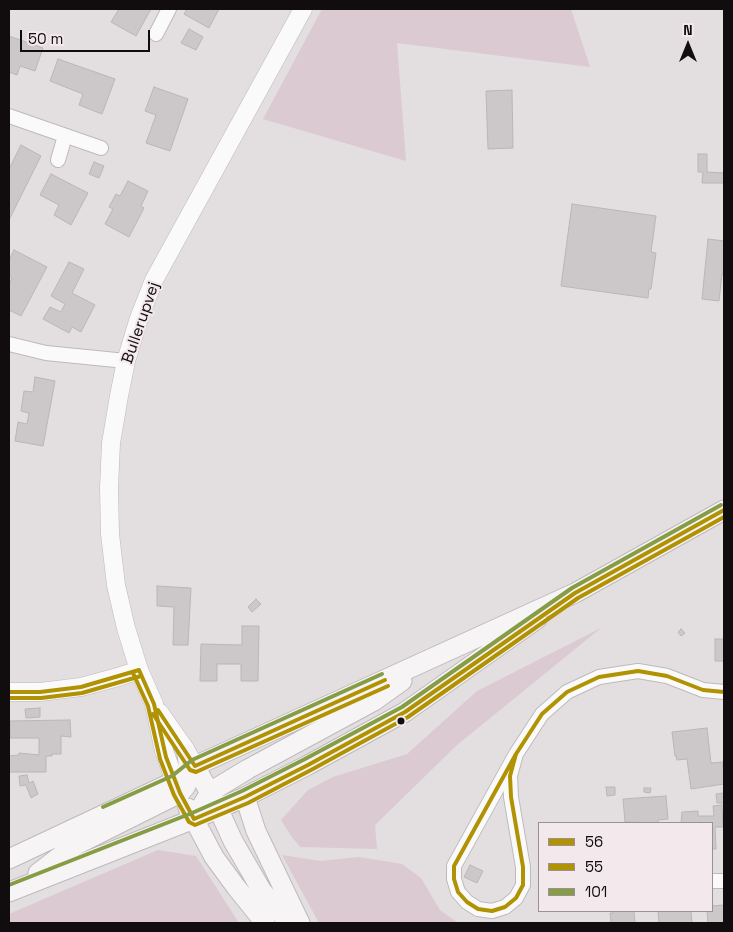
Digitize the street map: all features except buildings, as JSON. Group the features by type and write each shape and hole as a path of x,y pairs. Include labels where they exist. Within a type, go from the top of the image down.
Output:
{"main road":[{"path":"9,859 431,659 575,593 724,510"},
{"path":"211,800 245,797 308,766 405,712 575,593"},
{"path":"13,890 194,819 211,800 248,769 374,701 431,659"},
{"path":"185,775 211,800 262,891 289,923"},
{"path":"185,775 194,819 214,857 265,923"},
{"path":"13,890 72,848 185,775"},
{"path":"245,797 256,831 300,923"}],"street":[{"path":"156,34 170,9"},
{"name":"Bullerupvej","path":"185,775 139,670 126,628 116,585 110,534 111,443 126,361 139,318 154,280 303,9"},
{"path":"9,116 101,148"},
{"path":"58,160 65,136"},
{"path":"9,344 46,353 126,361"},
{"path":"9,692 40,692 82,687 139,670"},
{"path":"516,754 510,776 511,797 523,867 523,885 516,898 505,907 492,911 478,909 466,902 458,892 454,879 454,866 516,754 542,714 567,692 599,677 638,671 667,676 703,690 724,692"},
{"name":"Bullerupvej","path":"154,704 164,751 185,775"}],"shaded area":[{"path":"322,9 571,9 590,67 397,43 406,161 263,119"},
{"path":"601,628 457,745 375,825 377,849 300,847 291,836 281,820 308,790 333,777 407,754 477,691"},
{"path":"158,850 196,856 239,923 9,923 9,914"},
{"path":"282,855 320,861 359,857 402,864 421,878 440,910 458,923 319,923"}],"transit line":[{"name":"101","path":"9,885 192,813 242,791 305,759 402,707 572,588 721,505"},
{"name":"56","path":"139,670 154,704 166,757 180,793 194,819 245,797 405,712 575,593 724,510"},
{"name":"55","path":"133,673 148,706 160,759 174,795 189,822 195,825 248,803 408,717 578,598 724,517"},
{"name":"56","path":"9,692 40,692 81,687 139,670"},
{"name":"56","path":"516,754 542,714 567,692 599,677 638,671 667,676 703,690 724,692"},
{"name":"101","path":"103,807 172,776 192,760 382,674"},
{"name":"55","path":"9,698 41,698 82,693 141,676"},
{"name":"56","path":"158,710 195,766 385,680"},
{"name":"55","path":"153,714 190,770 196,772 388,686"},
{"name":"56","path":"516,754 510,776 511,797 523,867 523,885 516,898 505,907 492,911 478,909 467,902 458,892 454,879 454,866 516,754"}]}
